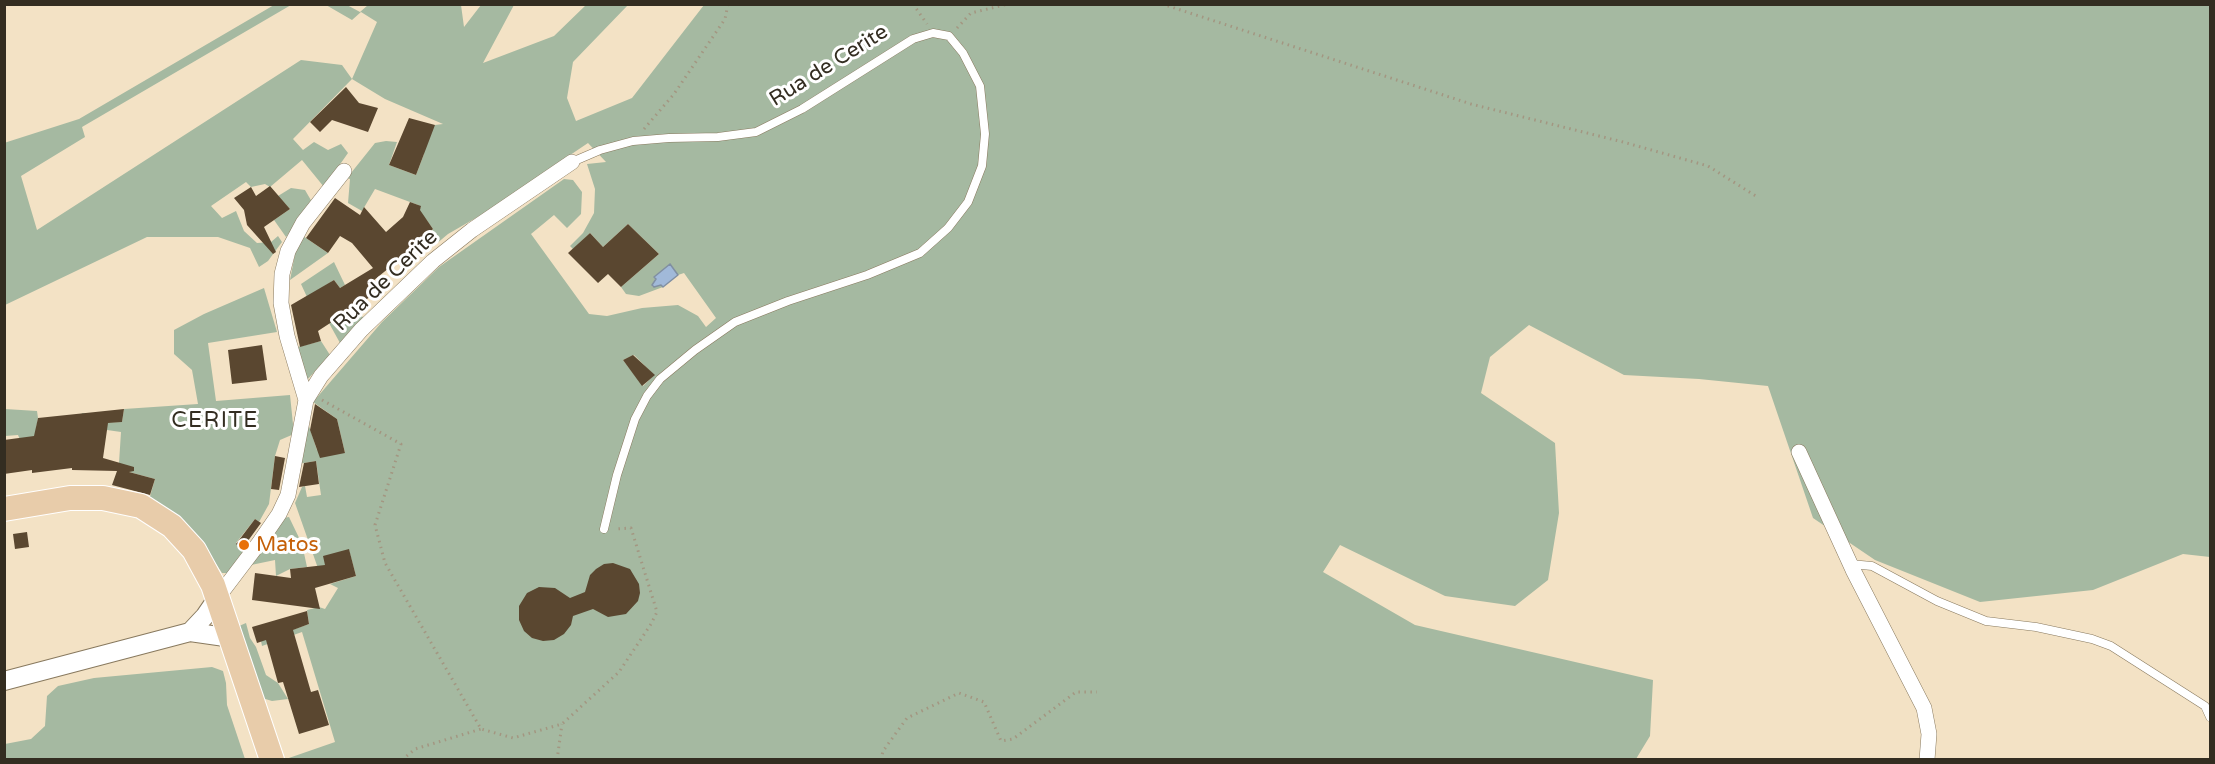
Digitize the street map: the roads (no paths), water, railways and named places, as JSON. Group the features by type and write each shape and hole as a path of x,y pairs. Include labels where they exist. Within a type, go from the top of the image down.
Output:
{"main road":[{"path":"4,509 88,497 117,500 141,506 162,518 188,542 207,571 218,597 272,759"}],"street":[{"name":"Rua de Cerite","path":"218,597 266,534 288,495 308,396 321,376 361,330 433,261 472,231 572,162"},
{"name":"Rua de Cerite","path":"308,396 287,336 281,303 282,274 288,251 303,223 344,171"},
{"path":"1799,452 1850,564 1924,708 1929,734 1927,759"},
{"path":"190,632 206,616 218,597"},
{"path":"4,681 190,632 232,638"}],"lane":[{"name":"Rua de Cerite","path":"572,162 600,150 633,141 718,137 756,132 802,109 913,39 933,33 949,36 963,52 980,86 985,134 982,166 968,202 948,228 920,253 867,275 788,301 735,322 695,350 660,379 646,396 635,419 603,530"},
{"path":"1850,564 1872,566 1937,601 1986,621 2036,627 2092,639 2110,646 2205,706 2211,717"}],"water":[{"path":"670,264 678,275 663,287 661,285 654,287 652,285 656,279 654,277"}],"place":[{"name":"Matos","path":"244,545"}],"district":[{"name":"CERITE","path":"215,421"}]}
